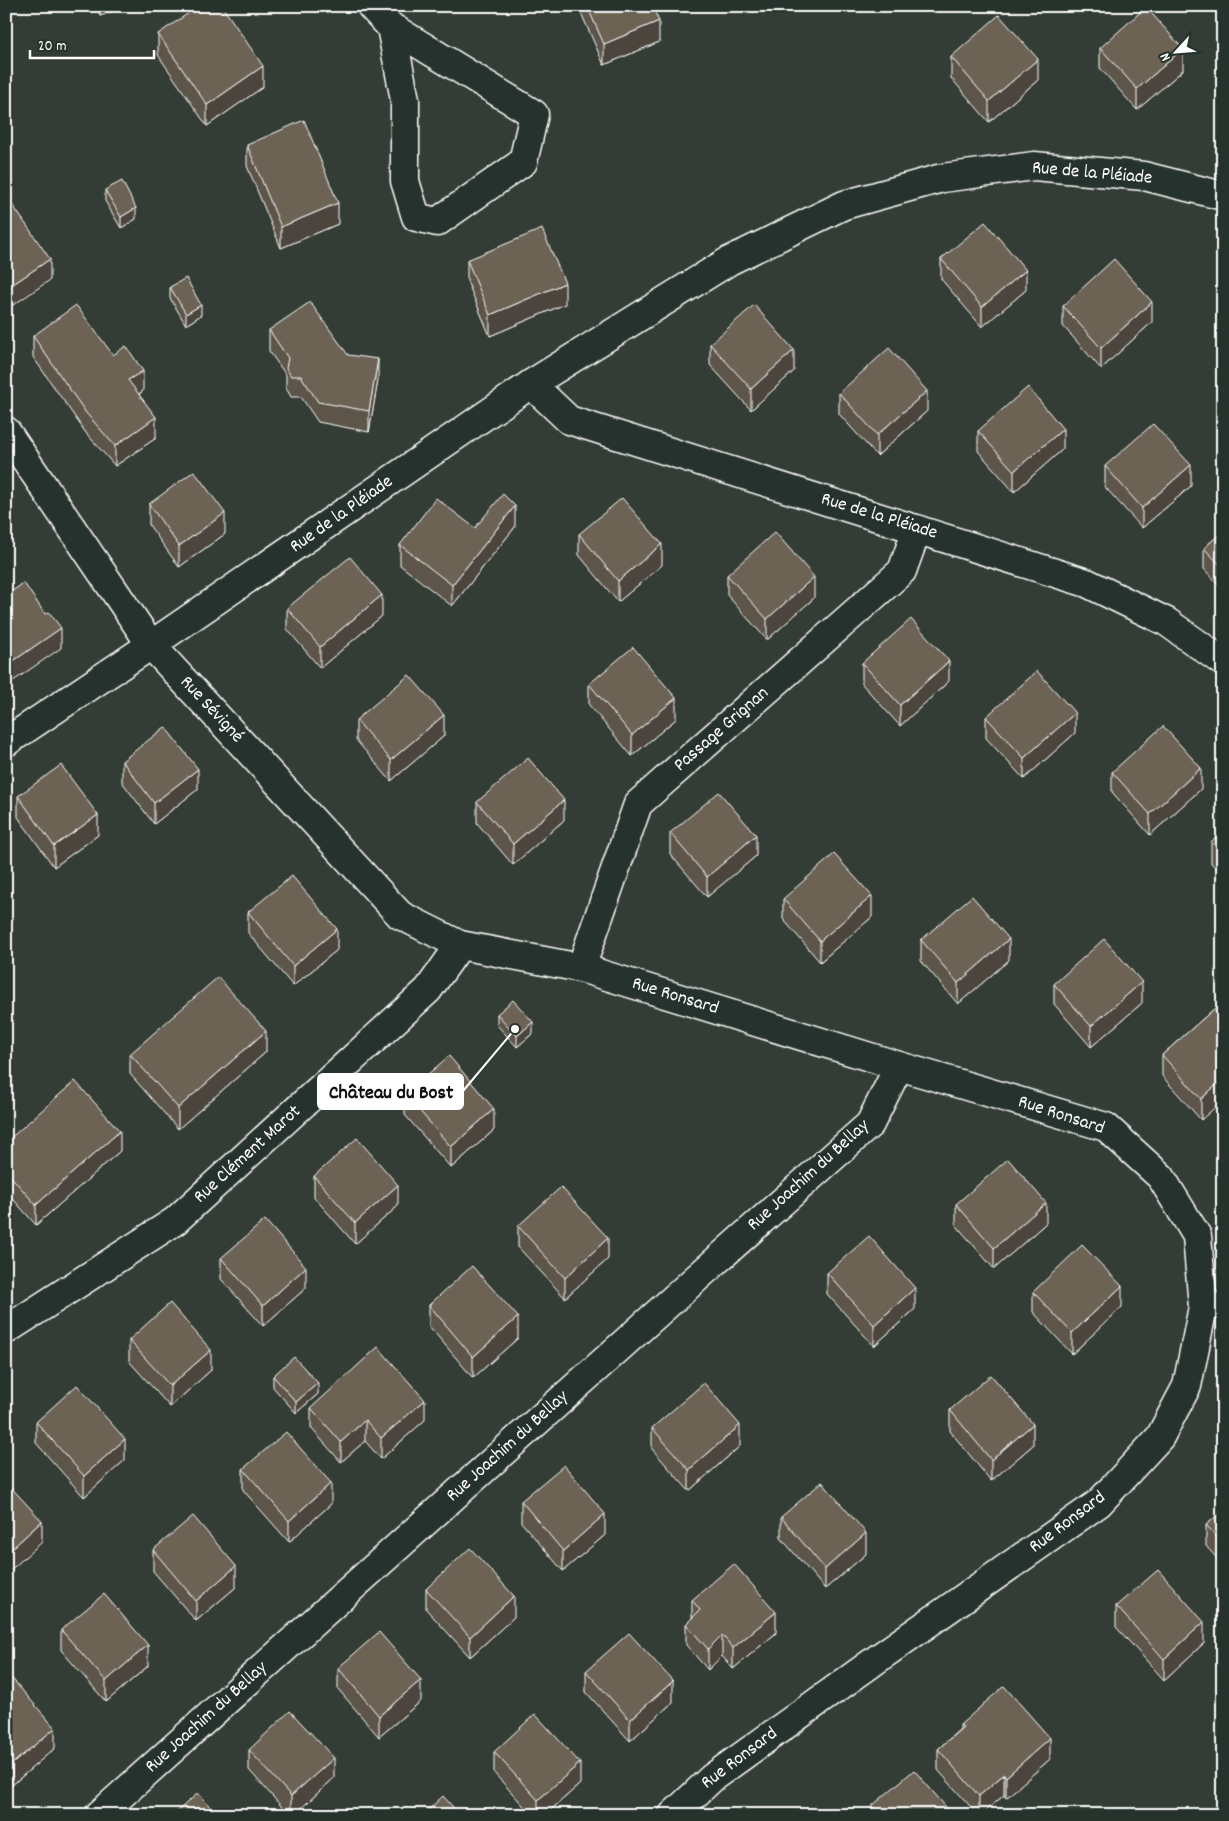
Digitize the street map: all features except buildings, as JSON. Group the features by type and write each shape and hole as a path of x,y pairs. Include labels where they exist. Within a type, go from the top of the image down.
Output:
{"street":[{"path":"370,6 391,26 534,114 523,162 437,222 416,217 405,181 405,100 391,26"},
{"name":"Rue de la Pléiade","path":"6,742 152,645 532,384 729,261 844,205 933,180 1034,166 1144,176 1223,196"},
{"name":"Rue de la Pléiade","path":"532,384 569,420 1086,583 1167,622 1223,662"},
{"name":"Rue Sévigné","path":"6,431 152,645 400,915 460,945"},
{"name":"Passage Grignan","path":"581,968 638,804 902,571 917,529"},
{"name":"Rue Ronsard","path":"460,945 581,968 1106,1128 1161,1177 1197,1236 1213,1306 1187,1386 1160,1437 1100,1503 713,1776 673,1815"},
{"name":"Rue Clément Marot","path":"6,1330 175,1221 428,990 460,945"},
{"name":"Rue Joachim du Bellay","path":"100,1815 870,1124 899,1066"}],"place":[{"name":"Château du Bost","path":"515,1029"}]}
